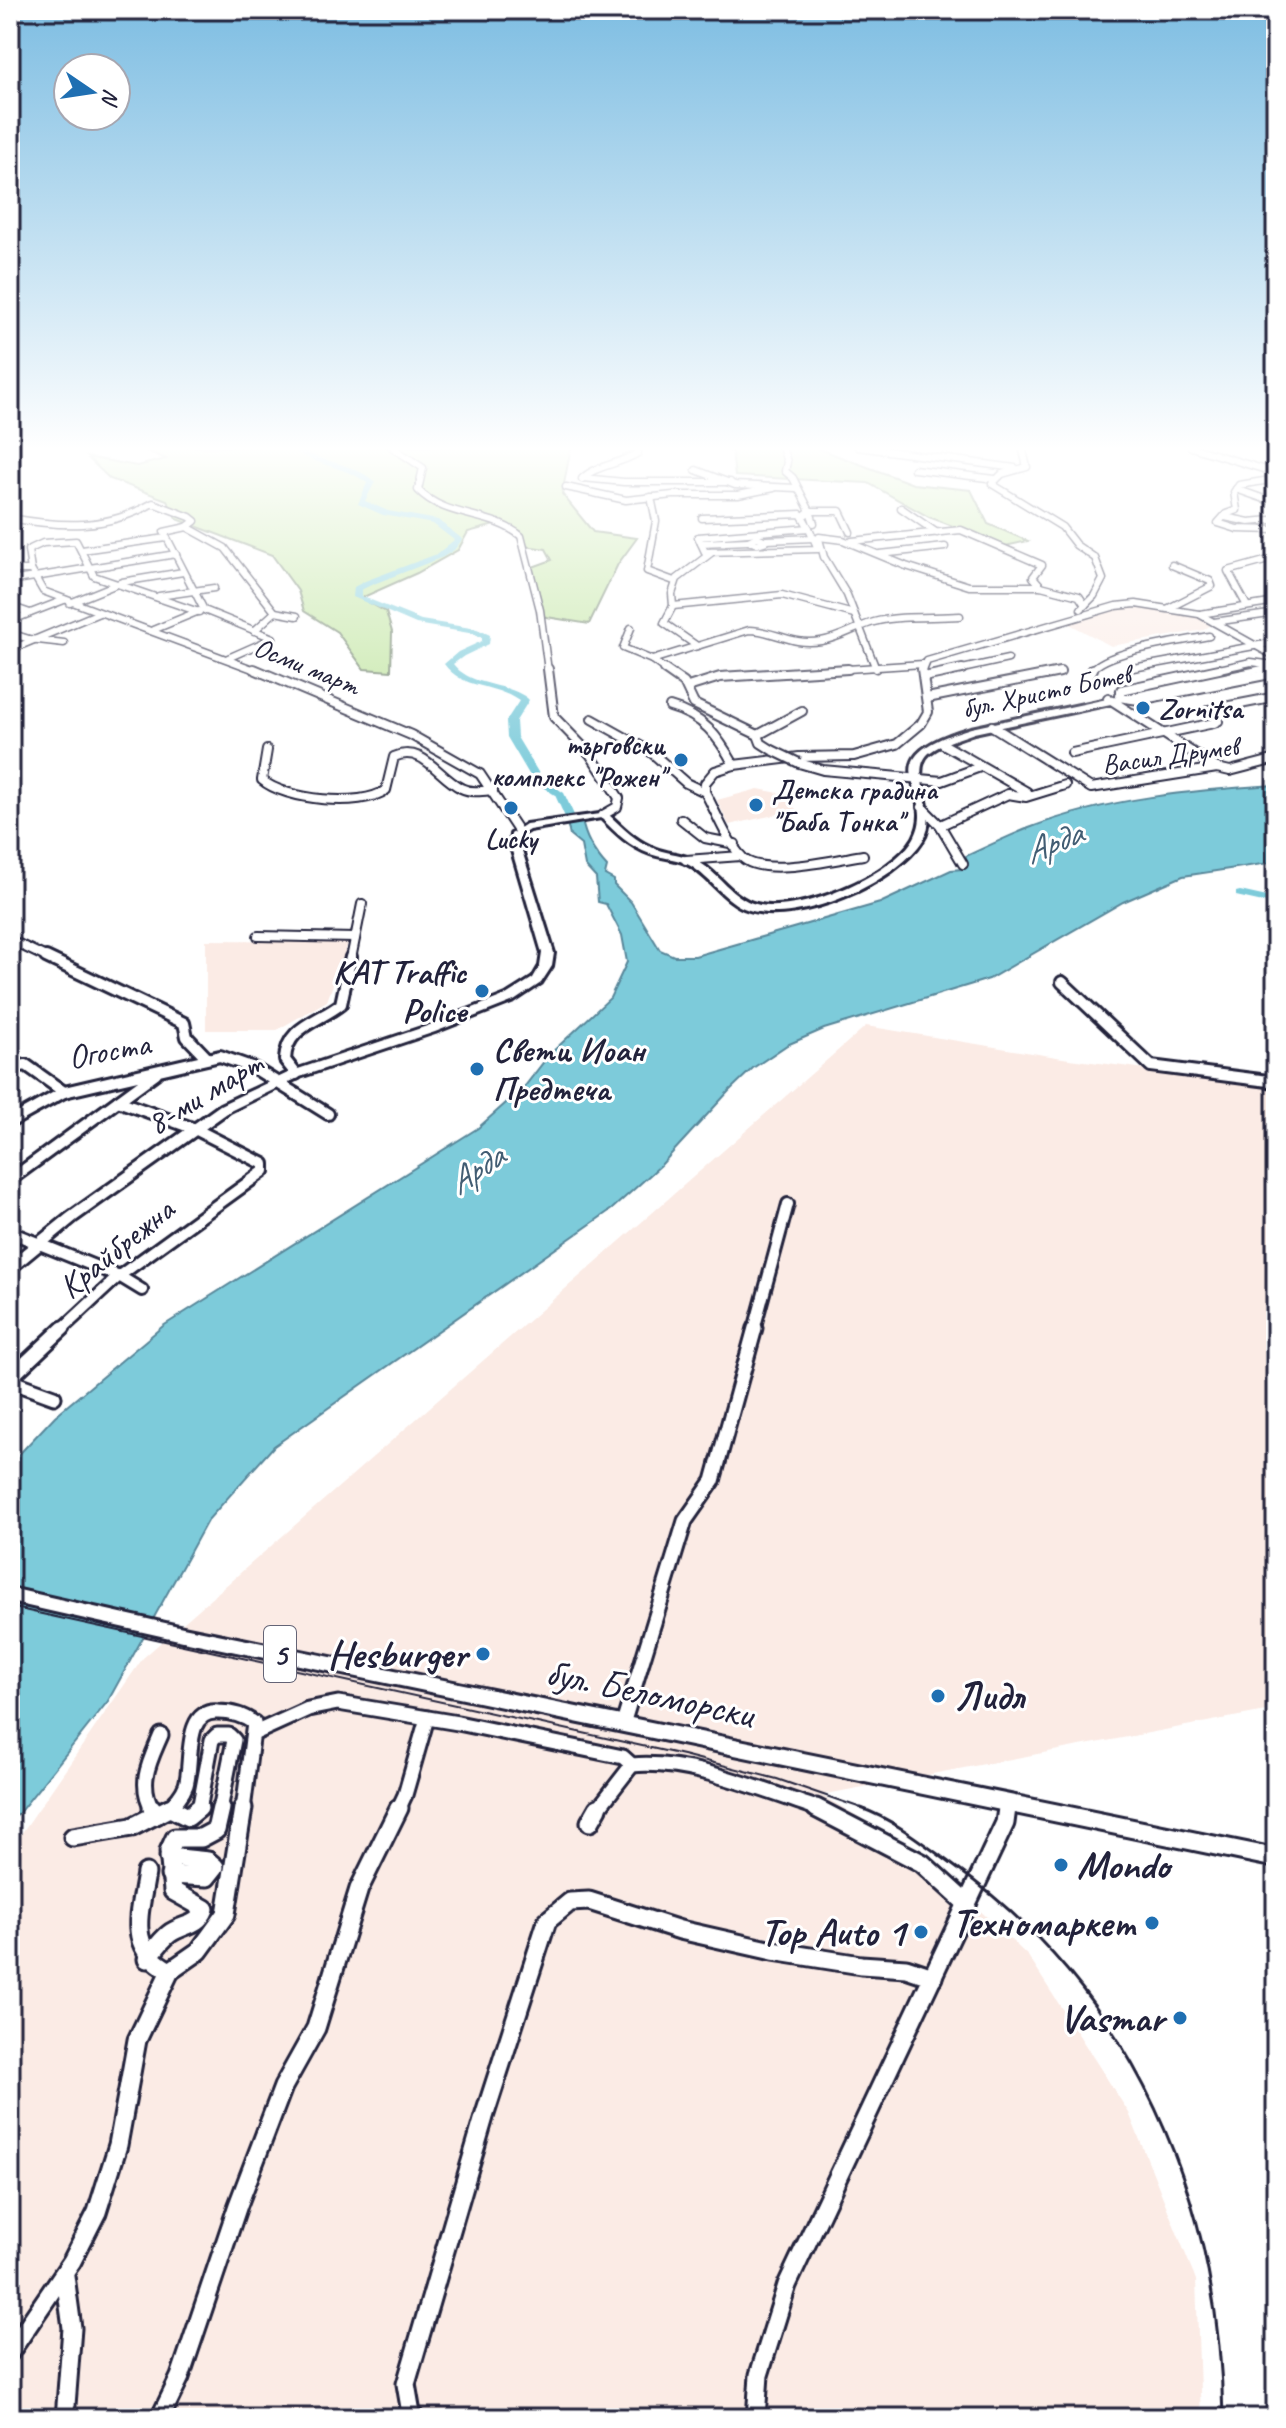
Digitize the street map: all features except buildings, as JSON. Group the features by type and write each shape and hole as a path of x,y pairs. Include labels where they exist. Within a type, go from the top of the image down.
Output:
{"main road":[{"name":"бул. Христо Ботев","path":"910,778 922,756 940,742 992,726 1274,663"},
{"name":"бул. Христо Ботев","path":"910,778 910,761 918,750 944,734 1116,698"},
{"path":"518,831 531,824 598,815 645,848 686,860 744,902 761,909 792,909 876,876 914,846 923,825 922,807 910,778"},
{"path":"744,902 763,906 785,904 847,882 883,864 905,844 914,824 910,778"},
{"name":"8-ми март","path":"10,1268 39,1243 195,1129 246,1096 296,1074 478,1011 510,998 537,980 546,966 548,953 517,855 515,838 518,831"},
{"name":"бул. Беломорски","path":"10,1595 183,1634 1276,1858"}],"street":[{"path":"29,560 33,573"},
{"path":"87,560 94,576 200,610 273,639 228,658"},
{"path":"10,570 33,573 137,560"},
{"path":"178,560 183,572 198,589 200,610"},
{"path":"235,560 275,612 297,616"},
{"path":"527,560 540,610 554,717 590,754 619,798 617,807 598,815"},
{"path":"650,560 647,571 674,581"},
{"path":"697,646 664,623 673,606 670,595 674,581 701,560"},
{"path":"826,560 847,595 876,669"},
{"path":"894,560 969,586 1041,586 1079,596 1085,605"},
{"path":"1031,560 1042,565 1033,577 1041,586"},
{"path":"1082,616 1077,612 1094,596 1103,579 1096,560"},
{"path":"1247,606 1227,572 1269,560"},
{"path":"1260,563 1276,565"},
{"path":"1168,608 1212,586 1210,581 1172,565"},
{"path":"10,621 119,585 183,572"},
{"path":"10,581 33,573"},
{"name":"Осми март","path":"33,573 43,591 67,602 228,658 411,735 473,769 493,790 518,831"},
{"path":"156,597 214,588"},
{"path":"673,606 782,595 854,614"},
{"path":"1202,616 1276,602"},
{"path":"688,687 720,677 876,669 924,663 1121,605 1168,608 1202,616 1253,645 1274,663"},
{"path":"10,606 30,613"},
{"path":"153,630 200,610"},
{"path":"254,631 275,612"},
{"path":"10,650 29,639 99,613"},
{"path":"1214,623 1276,613"},
{"path":"652,660 749,630 760,630 792,642 825,640 874,622 960,616"},
{"path":"631,628 623,648 652,660 688,687 694,704 758,735 761,743 799,763 843,772 953,780 980,767"},
{"path":"10,633 29,639 64,643"},
{"path":"1089,676 1095,665 1115,656 1209,636"},
{"path":"1133,668 1276,642"},
{"path":"1177,644 1196,655"},
{"path":"924,677 1008,659"},
{"path":"705,792 710,776 734,765 799,757 841,757 880,751 897,744 926,718 924,663"},
{"path":"927,698 1060,672"},
{"path":"1072,753 1217,722 1209,710 1276,697"},
{"path":"1116,698 1217,768"},
{"path":"670,707 695,714 708,723 734,765"},
{"path":"758,735 802,711"},
{"path":"592,719 607,731 659,758 692,788 705,792 741,856 751,864 778,867 863,855"},
{"name":"Васил Друмев","path":"992,726 1091,788 1217,768 1230,771 1276,759"},
{"path":"943,744 1027,792"},
{"path":"267,750 262,780 273,791 293,796 379,795 386,790 394,757 405,752 415,755 460,788 493,790"},
{"path":"841,757 843,772"},
{"path":"941,825 1008,794 1026,797 1065,785"},
{"path":"922,807 932,813 941,825 963,864"},
{"path":"681,819 705,838 735,844"},
{"path":"686,860 741,856"},
{"path":"296,1074 285,1061 288,1041 305,1024 340,1006 362,904"},
{"path":"258,936 355,938"},
{"name":"Огоста","path":"10,940 184,1023 187,1037 207,1058"},
{"path":"1062,982 1151,1066 1276,1082"},
{"name":"Огоста","path":"10,1068 26,1065 64,1092 207,1058 234,1059 328,1114"},
{"path":"10,1180 160,1070"},
{"path":"10,1122 64,1092"},
{"path":"118,1101 195,1129"},
{"name":"Крайбрежна","path":"10,1379 119,1276 264,1171 264,1164 195,1129"},
{"path":"623,1724 685,1521 713,1481 788,1204"},
{"path":"10,1232 119,1276 142,1290"},
{"path":"10,1379 54,1397"},
{"path":"255,1733 308,1709 338,1703 623,1757 632,1765"},
{"path":"10,2352 65,2276 115,2163 137,2040 157,2007 170,1971 199,1951 226,1914 255,1733 254,1723 248,1718 214,1709 203,1712 196,1721 189,1779 182,1795 142,1824 114,1832 73,1837"},
{"path":"160,2418 180,2377 233,2219 283,2087 316,2028 359,1889 405,1795 427,1718"},
{"path":"147,1959 170,1933 197,1923 203,1916 205,1909 200,1904 173,1891 169,1857 175,1838 201,1838 216,1830 234,1740 229,1735 217,1735 212,1740 199,1810 190,1817 182,1817 163,1811 144,1798 143,1781 161,1735"},
{"path":"590,1822 632,1765 652,1763 717,1777 823,1810 922,1863 967,1904"},
{"path":"756,2418 759,2375 787,2285 1005,1823 1008,1803"},
{"path":"169,1857 208,1861 215,1867 212,1875 201,1878 170,1875"},
{"path":"146,1873 138,1938 147,1959 153,1965 170,1971"},
{"path":"416,2418 411,2413 406,2384 484,2117 547,1921 570,1902 589,1901 680,1930 861,1965 906,1968 933,1977"},
{"path":"65,2276 70,2292 72,2324 65,2418"}],"shaded area":[{"path":"1114,604 1190,612 1211,625 1204,630 1111,646 1062,620"},
{"name":"Детска градина \"Баба Тонка\"","path":"758,789 779,793 797,810 729,825 717,800"},
{"path":"206,940 349,941 327,1001 277,1030 206,1030"},
{"path":"866,1026 1069,1059 1276,1086 1276,1709 821,1795 916,1850 1028,1956 1129,2113 1196,2280 1201,2418 10,2418 10,1850 143,1658"}],"green space":[{"path":"276,560 440,560 361,598 386,612 392,632 391,671 364,669 337,632 304,611 298,591"},
{"path":"551,560 621,560 589,624 541,616 530,568"}],"water":[{"name":"Арда","path":"1276,785 1276,862 1183,876 1123,902 989,979 824,1029 787,1045 753,1068 661,1165 612,1209 274,1446 207,1521 108,1701 10,1824 10,1464 55,1416 163,1326 478,1128 525,1086 549,1055 610,998 627,962 622,935 606,904 598,902 596,878 585,866 581,845 570,836 567,822 582,820 591,845 607,867 605,875 614,880 614,885 631,902 660,950 674,956 695,956 880,903 951,870 962,869 962,858 1020,831 1058,818 1151,797"}],"waterway":[{"path":"431,560 368,583 357,589 357,597 419,622 477,632 487,637 486,642 448,664 464,678 506,690 524,700 511,721 512,737 537,779 559,793 578,835"},
{"path":"1240,894 1276,902"}],"railway":[{"path":"10,1607 683,1755 777,1779 867,1810"},
{"path":"861,1808 886,1819 921,1842 1017,1918 1072,1976 1118,2040 1155,2109 1184,2182 1205,2258 1218,2337 1223,2418"}],"place":[{"name":"Zornitsa","path":"1143,708"},
{"name":"търговски комплекс \"Рожен\"","path":"681,760"},
{"name":"Детска градина \"Баба Тонка\"","path":"756,805"},
{"name":"Lucky","path":"511,808"},
{"name":"KAT Traffic Police","path":"482,991"},
{"name":"Свети Иоан Предтеча","path":"477,1069"},
{"name":"Hesburger","path":"483,1654"},
{"name":"Лидл","path":"938,1696"},
{"name":"Mondo","path":"1061,1865"},
{"name":"Техномаркет","path":"1152,1923"},
{"name":"Top Auto 1","path":"921,1932"},
{"name":"Vasmar","path":"1180,2018"}]}
